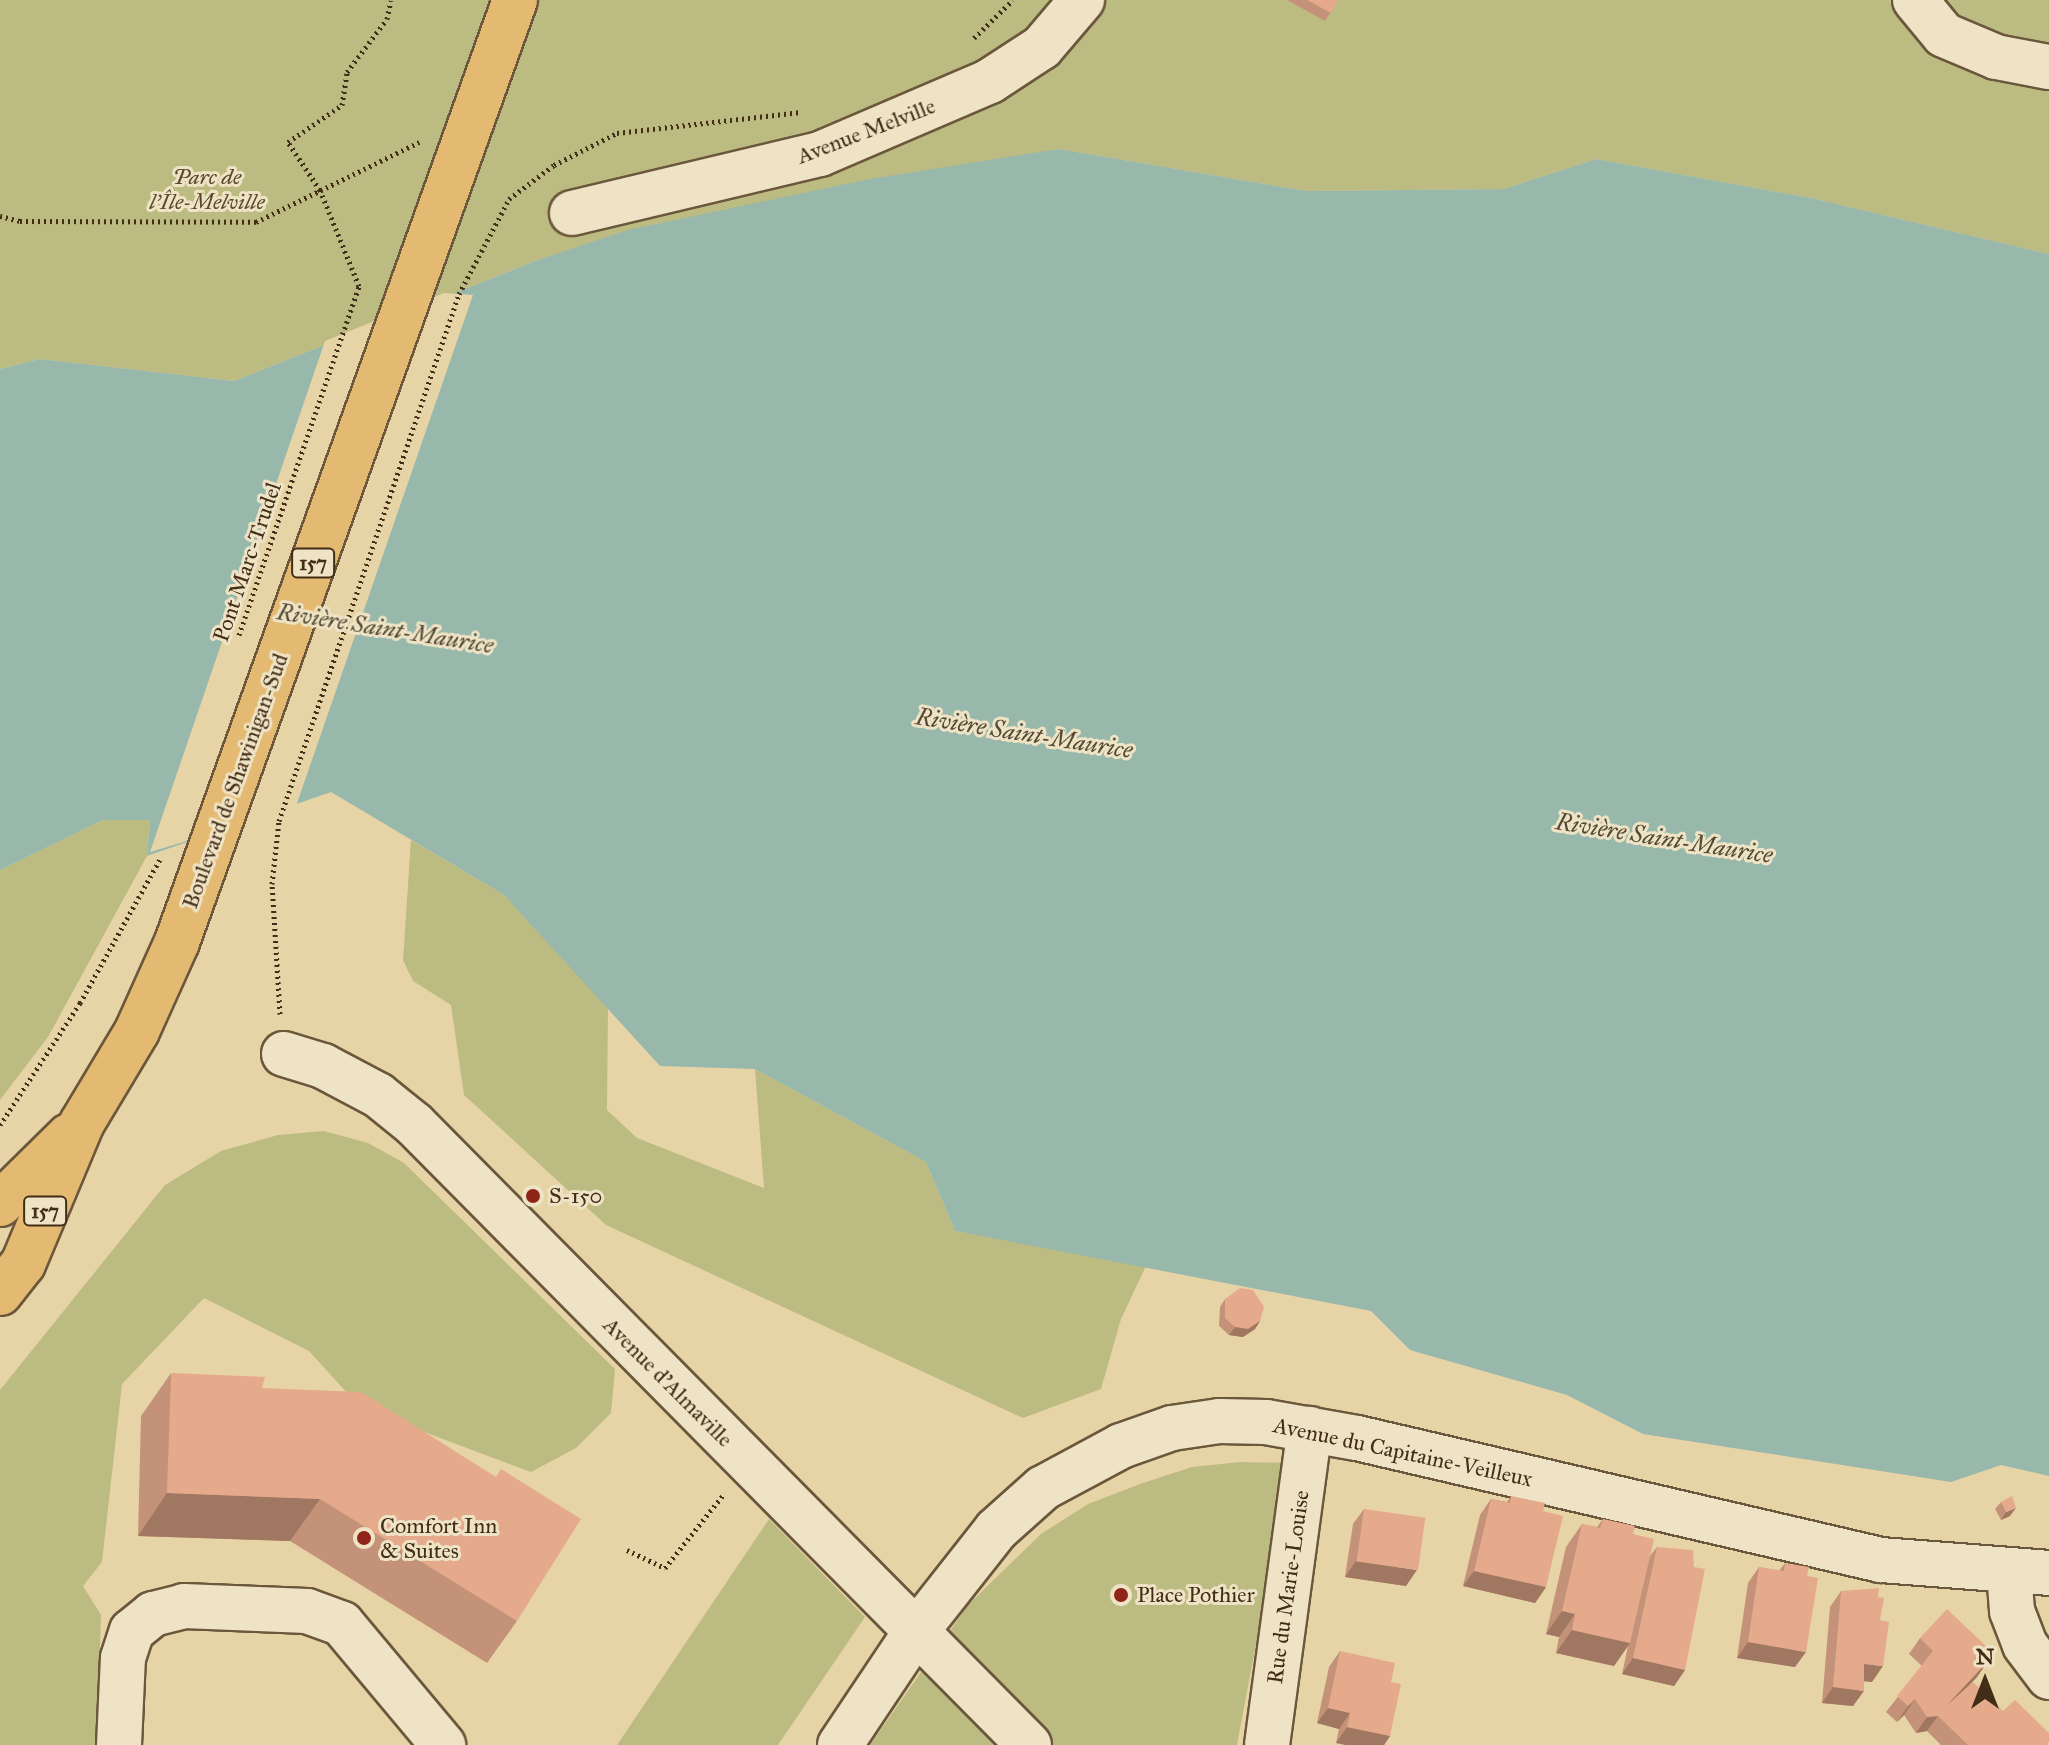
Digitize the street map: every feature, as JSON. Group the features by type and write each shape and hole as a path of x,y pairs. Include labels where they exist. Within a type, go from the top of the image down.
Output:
{"main road":[{"name":"157","path":"475,115 515,0"},
{"name":"Boulevard de Shawinigan-Sud","path":"0,1293 23,1264 82,1123 137,1031 217,836 409,290 475,115"},
{"name":"Boulevard de Shawinigan-Sud","path":"0,1204 82,1123"}],"street":[{"name":"Avenue Melville","path":"572,213 820,154 990,81 1042,47 1082,0"},
{"path":"1915,0 1944,35 1996,57 2049,67"},
{"name":"Avenue d'Almaville","path":"284,1054 323,1066 378,1095 414,1124 1029,1745"},
{"name":"Avenue du Capitaine-Veilleux","path":"840,1745 915,1633 996,1530 1078,1465 1172,1428 1219,1421 1310,1429 1881,1560 2029,1572"},
{"name":"Rue du Marie-Louise","path":"1267,1745 1310,1429"},
{"path":"2029,1572 2012,1611 2025,1645 2049,1677"},
{"path":"119,1745 123,1658 132,1631 153,1614 184,1606 307,1611 342,1624 443,1745"}],"path":[{"path":"320,190 288,142 342,105 347,72 387,19 391,0"},
{"path":"965,47 1013,0"},
{"path":"284,1054 272,884 279,821 459,294 509,199 554,165 617,133 808,112"},
{"path":"0,216 20,221 256,222 475,115"},
{"name":"Pont Marc-Trudel","path":"237,642 359,286 320,190"},
{"path":"0,1125 80,1003 165,849"},
{"path":"627,1550 665,1568 748,1464"}],"green space":[{"name":"Parc de l'Île-Melville","path":"0,0 2049,0 2049,254 1811,198 1596,159 1504,189 1305,191 1059,149 535,261 234,381 40,359 0,369"},
{"path":"103,820 150,820 147,856 48,1037 0,1100 0,870"},
{"path":"411,840 504,895 608,1005 607,1110 637,1138 764,1188 755,1069 926,1162 955,1231 1146,1266 1121,1319 1101,1389 1023,1418 606,1225 464,1095 451,1005 413,981 403,960"},
{"path":"324,1131 368,1143 404,1163 615,1369 611,1413 576,1448 531,1472 419,1430 350,1396 309,1351 204,1298 122,1384 102,1562 83,1586 101,1615 97,1745 0,1745 0,1390 165,1185 221,1151 278,1135"},
{"name":"Place Pothier","path":"1240,1462 1290,1463 1237,1745 870,1745 968,1605 1041,1534 1088,1504 1143,1483 1192,1467"},
{"path":"769,1519 865,1617 778,1745 617,1745"}],"water":[{"name":"Rivière Saint-Maurice","path":"1059,149 1306,191 1504,189 1596,159 1811,198 2049,254 2049,1476 2001,1465 1951,1482 1643,1434 1567,1395 1410,1350 1371,1311 955,1231 926,1162 755,1069 660,1066 504,895 331,792 147,856 150,820 103,820 0,870 0,369 40,359 234,381 535,261 628,230 870,179"}],"pier":[{"path":"444,293 473,295 295,809 150,852 325,341"}],"building":[{"path":"1307,0 1338,0 1331,13"},
{"path":"1240,1288 1253,1290 1264,1307 1260,1321 1248,1329 1235,1327 1225,1318 1225,1299"},
{"path":"171,1373 265,1377 262,1388 361,1392 496,1477 501,1469 581,1519 517,1621 320,1499 167,1493"},
{"path":"1511,1496 1545,1503 1543,1511 1563,1516 1546,1587 1474,1571 1491,1499 1510,1503"},
{"path":"2012,1496 2016,1508 2006,1512 2001,1502"},
{"path":"1364,1509 1425,1518 1418,1570 1357,1561"},
{"path":"1603,1519 1635,1526 1633,1534 1654,1539 1630,1643 1572,1630 1575,1614 1562,1611 1582,1524 1600,1528"},
{"path":"1657,1547 1693,1550 1694,1567 1705,1569 1685,1670 1633,1658"},
{"path":"1785,1563 1809,1567 1807,1576 1818,1578 1806,1652 1748,1642 1759,1567 1784,1571"},
{"path":"1879,1588 1878,1597 1884,1598 1880,1620 1889,1622 1883,1666 1864,1664 1864,1691 1833,1687 1841,1591"},
{"path":"1947,1609 1988,1648 1981,1655 1988,1661 1946,1706 1973,1682 2003,1711 2015,1700 2049,1733 2046,1745 1968,1745 1938,1716 1927,1717 1915,1699 1908,1706 1897,1696 1933,1651 1920,1638"},
{"path":"1340,1651 1395,1663 1391,1682 1401,1684 1390,1736 1347,1727 1350,1713 1328,1708"}],"place":[{"name":"S-150","path":"533,1196"},
{"name":"Comfort Inn & Suites","path":"364,1538"},
{"name":"Place Pothier","path":"1121,1595"}]}
